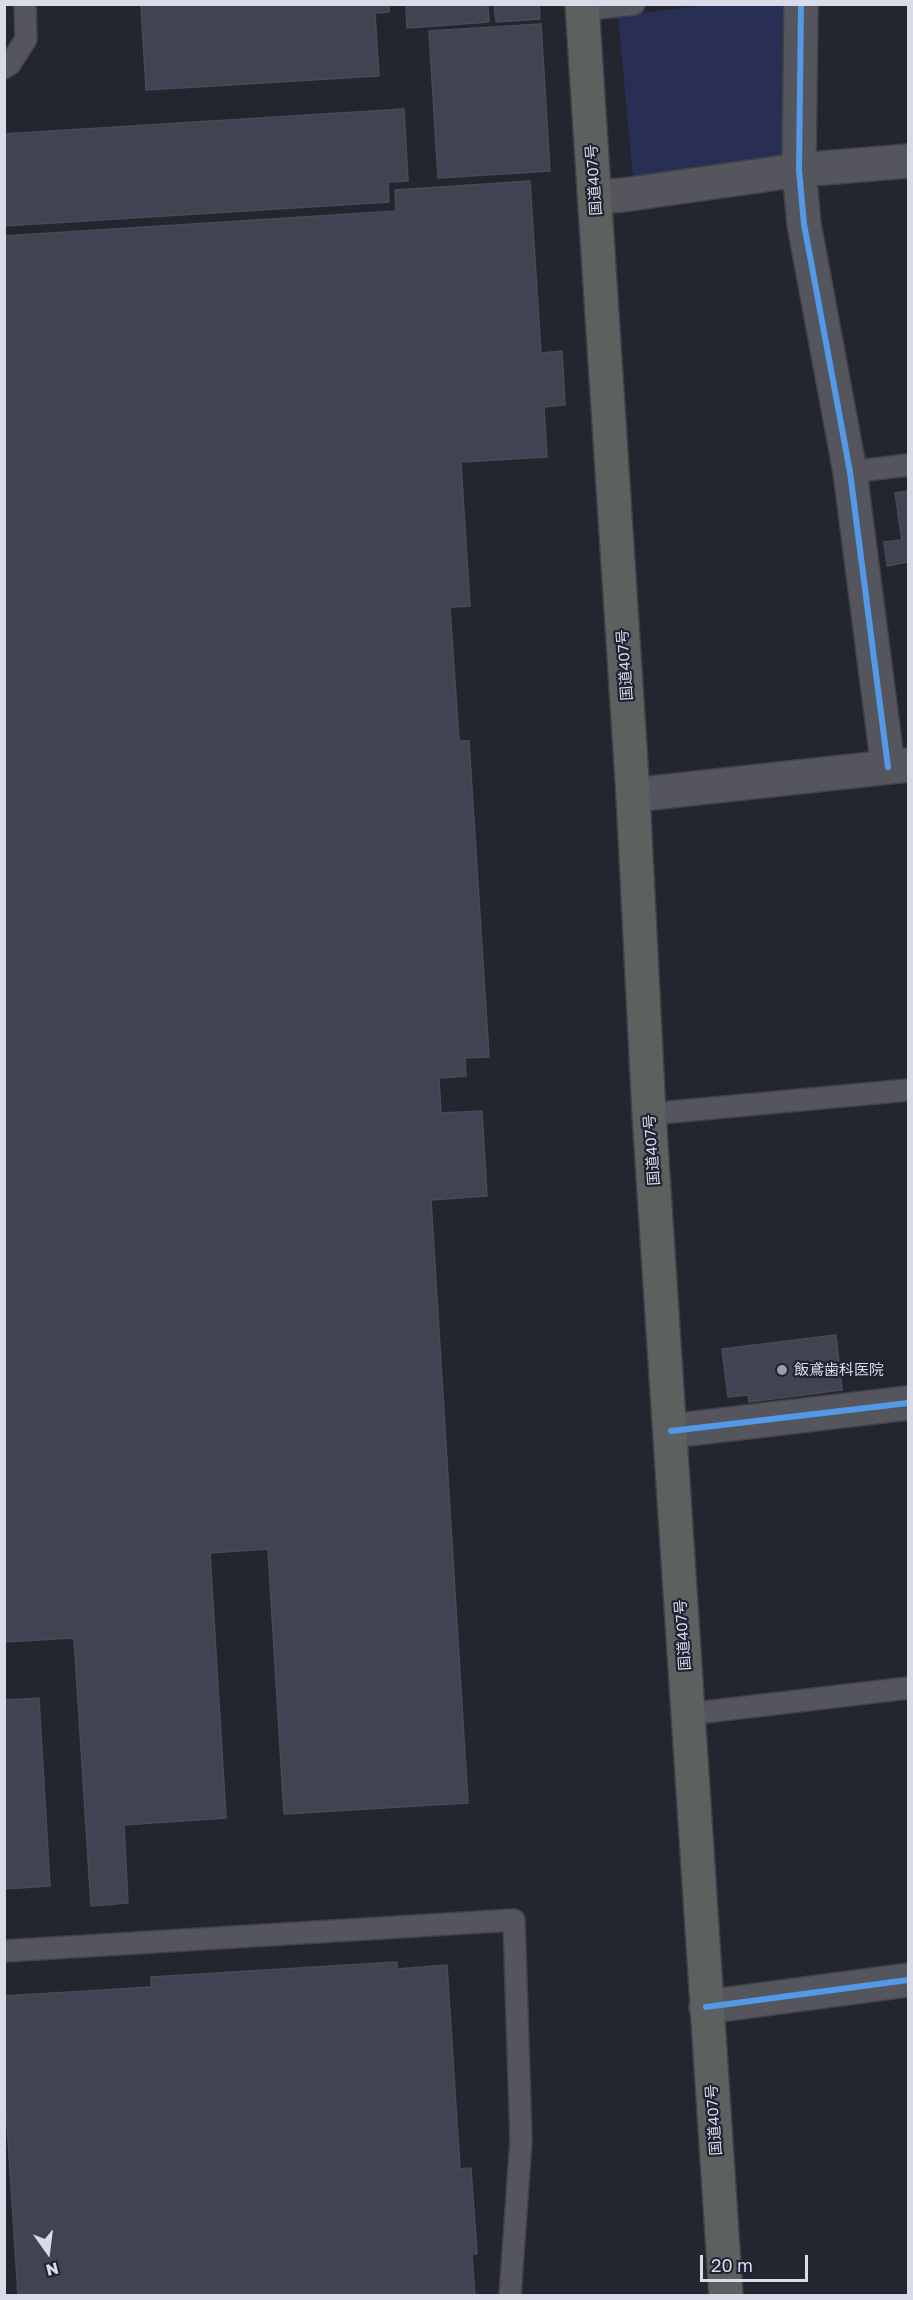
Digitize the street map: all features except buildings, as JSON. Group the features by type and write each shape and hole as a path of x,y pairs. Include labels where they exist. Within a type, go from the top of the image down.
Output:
{"highway":[{"name":"国道407号","path":"582,7 633,795 649,1114 726,2295"}],"street":[{"path":"633,795 898,766 850,472 804,224 799,170 801,4"},
{"path":"595,197 799,170 909,161"},
{"path":"671,1431 909,1402"},
{"path":"706,2007 909,1980"}],"lane":[{"path":"4,68 10,64 26,39 25,4"},
{"path":"582,7 634,4"},
{"path":"850,472 909,465"},
{"path":"649,1114 909,1090"},
{"path":"688,1714 909,1688"},
{"path":"4,1950 514,1920 521,2140 510,2295"}],"shaded area":[{"path":"705,5 788,5 791,158 633,177 618,16"}],"cycle path":[{"path":"801,4 799,170 804,224 850,472 888,767"},
{"path":"671,1431 908,1403"},
{"path":"706,2007 908,1980"}],"place":[{"name":"飯鳶歯科医院","path":"782,1370"}]}
